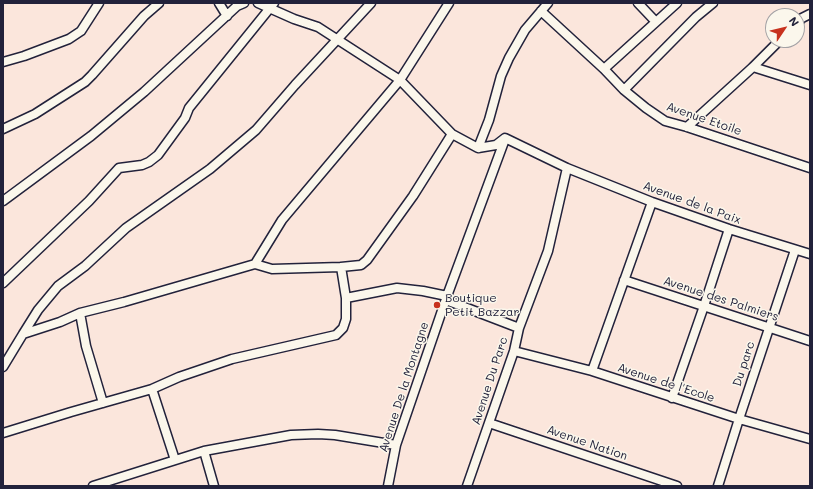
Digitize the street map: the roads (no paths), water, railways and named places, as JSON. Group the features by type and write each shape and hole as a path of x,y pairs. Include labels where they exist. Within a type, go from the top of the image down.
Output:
{"street":[{"path":"3,62 24,56 68,39 80,31 99,3"},
{"path":"3,129 35,114 85,82 92,76 144,16 159,3"},
{"path":"219,3 227,16"},
{"path":"258,3 272,5 294,19 318,27 400,80 452,134 478,148 496,146 505,138"},
{"path":"3,367 38,310 58,286 85,266 126,228 210,169 256,130 337,38 371,3"},
{"path":"255,264 282,220 400,80 448,3"},
{"path":"478,148 489,120 501,76 508,58 525,30 548,3"},
{"path":"638,3 656,22"},
{"path":"604,69 677,3"},
{"path":"624,90 696,17 713,3"},
{"path":"3,201 91,136 144,92 240,4"},
{"path":"3,283 89,201 116,170 123,167 142,165 158,155 185,118 189,108 272,5"},
{"name":"Avenue Etoile","path":"541,11 604,69 624,90 665,121 810,168"},
{"path":"687,127 772,48"},
{"path":"753,67 810,85"},
{"path":"23,334 60,322 80,313 124,302 255,264 272,269 341,268 361,265 367,260 413,196 452,134"},
{"name":"Avenue de la Paix","path":"505,138 567,168 652,202 729,229 810,254"},
{"name":"Avenue De la Montagne","path":"388,486 396,445 446,298 505,138"},
{"name":"Avenue Du Parc","path":"467,486 514,350 519,328 548,251 567,168"},
{"path":"592,371 652,202"},
{"path":"672,398 729,229"},
{"name":"Du parc","path":"718,486 795,250"},
{"path":"3,433 152,389 178,377 232,359 336,335 342,328 346,319 346,298 341,268"},
{"name":"Avenue des Palmiers","path":"624,280 810,341"},
{"path":"346,298 397,288 423,291 446,298 519,328"},
{"path":"80,313 86,346 103,403"},
{"name":"Avenue de l'Ecole","path":"514,350 592,371 739,419 810,439"},
{"path":"152,389 175,460"},
{"name":"Avenue Nation","path":"489,423 677,486"},
{"path":"93,486 204,451 291,435 334,435 396,445"},
{"path":"204,451 214,486"}],"place":[{"name":"Boutique Petit Bazzar","path":"437,305"}]}
